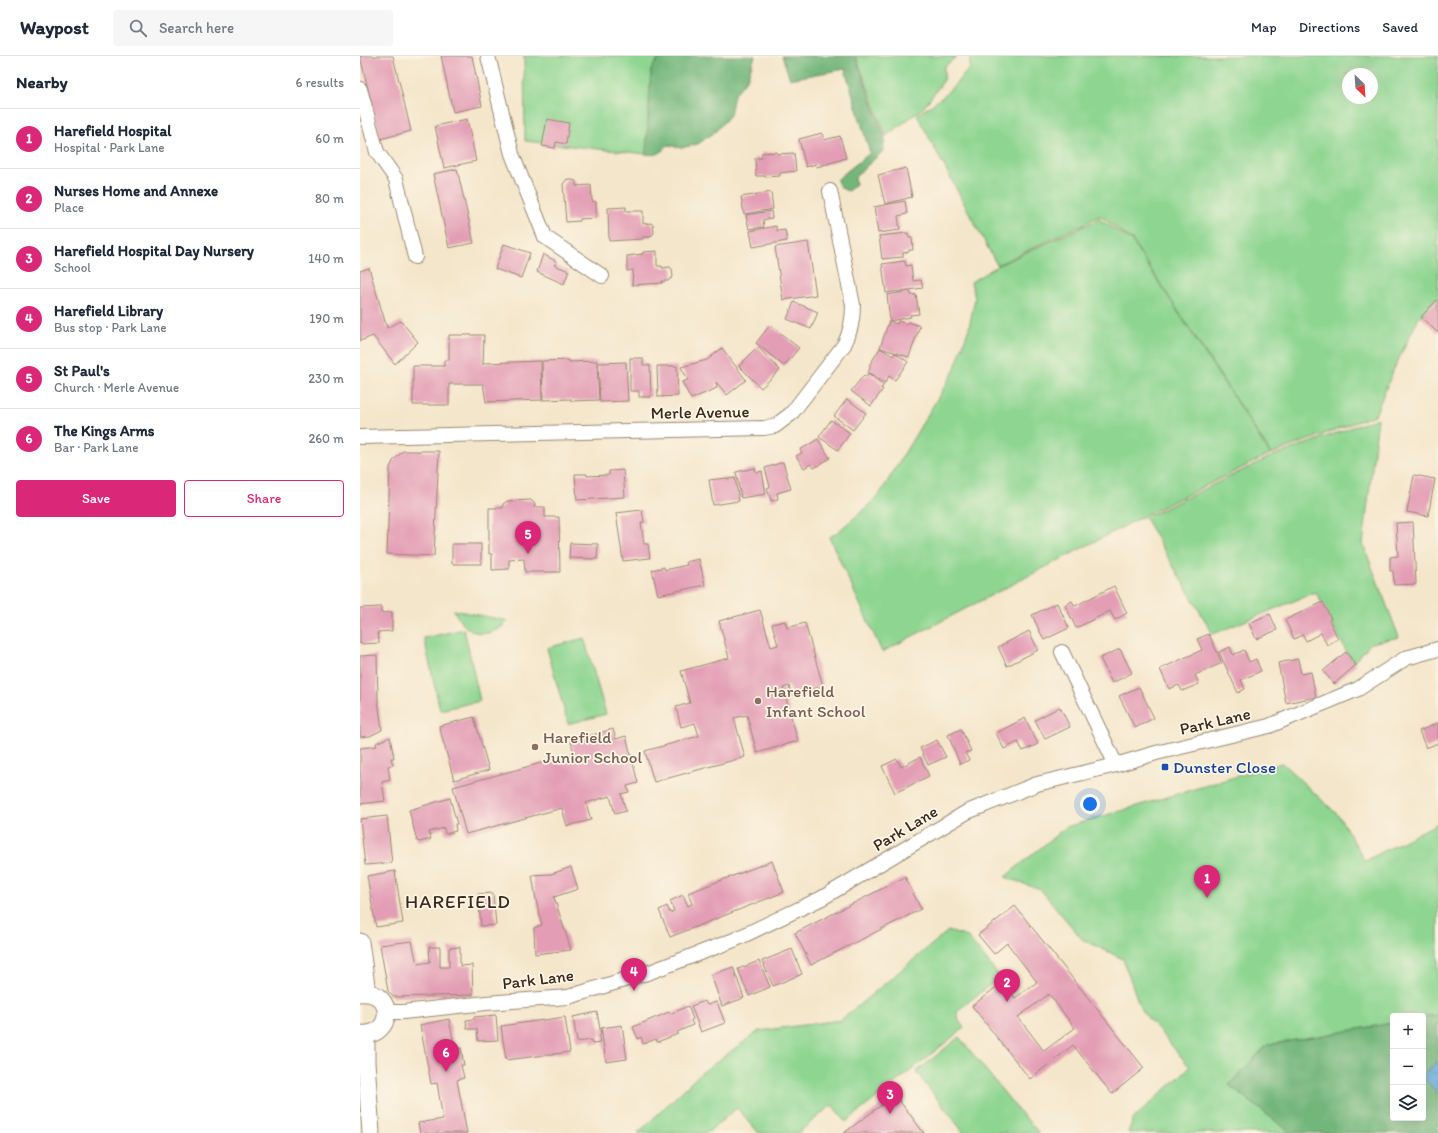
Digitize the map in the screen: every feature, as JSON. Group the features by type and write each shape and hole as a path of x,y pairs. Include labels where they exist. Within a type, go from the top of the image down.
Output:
{"street":[{"path":"488,56 512,154 545,237 602,276"},
{"path":"360,89 376,152 396,178 415,257"},
{"name":"Merle Avenue","path":"360,437 733,429 764,428 775,426 790,414 844,345 850,334 853,319 853,305 830,191"},
{"name":"Park Lane","path":"387,1012 568,997 650,972 734,940 822,898 967,812 1037,784 1116,765 1156,753 1269,726 1358,689 1406,658 1438,649"},
{"path":"1062,652 1116,765"},
{"path":"360,942 364,993 373,994 383,1001 387,1012 386,1019 379,1030 373,1034 363,1035 371,1133"}],"green space":[{"path":"524,56 660,56 651,70 646,154 525,141"},
{"path":"660,56 755,56 747,79 734,95 730,115 716,131 698,144 681,148 668,145 659,153 654,155 646,154 651,70"},
{"path":"782,56 855,56 885,138 883,151 855,177 856,184 848,191 841,187 837,180 870,153 845,69 790,79"},
{"path":"856,56 957,56 944,67 944,80 923,108 886,136"},
{"path":"970,56 1438,56 1438,296 1418,319 1393,371 1375,415 1271,454 1132,240 1100,216 997,265 917,115 944,96 970,68"},
{"path":"1099,219 1132,241 1270,454 1140,518 882,652 829,537 835,534 865,509 881,492 954,371 969,328 975,298 971,282 997,266"},
{"path":"1378,418 1363,544 1399,637 1371,643 1354,662 1347,653 1316,592 1213,634 1145,518 1270,457"},
{"path":"454,610 508,621 501,628 493,632 478,633 470,630 464,625 458,619"},
{"path":"464,629 480,701 440,710 424,638"},
{"path":"584,638 606,714 568,724 547,648"},
{"path":"1282,763 1339,816 1365,861 1438,823 1438,1015 1426,1017 1426,1013 1390,1013 1390,1024 1267,1045 1229,1085 1291,1133 1128,1133 1133,1119 1190,1067 1141,1010 1123,959 1082,939 1041,890 1005,877 1066,827"},
{"path":"948,931 968,937 1000,977 957,1011 959,1021 964,1028 846,1122 832,1105 798,1133 759,1133 737,1108 707,1133 638,1133 701,1073 759,1031 841,1020"},
{"path":"1438,1015 1438,1133 1291,1133 1229,1085 1267,1045 1390,1024 1390,1121 1426,1121 1426,1017"},
{"path":"959,1037 1014,1105 1039,1133 964,1133 916,1072"}],"water":[{"path":"1438,1061 1438,1094 1426,1080 1426,1071"}],"building":[{"path":"360,56 393,56 411,131 380,139"},
{"path":"441,56 472,56 482,106 453,112"},
{"path":"467,119 476,161 444,168 435,126"},
{"path":"547,119 569,123 566,144 556,142 555,148 542,146"},
{"path":"822,133 824,140 840,136 846,158 817,167 816,164 806,167 799,139"},
{"path":"777,152 777,154 794,153 796,171 780,173 780,176 756,176 755,158 762,158 761,153"},
{"path":"906,168 912,197 885,204 878,175"},
{"path":"457,169 474,243 449,248 433,174"},
{"path":"567,179 576,181 576,186 591,185 592,201 596,202 596,218 566,222 563,184"},
{"path":"771,192 773,209 744,214 741,197"},
{"path":"905,201 907,214 898,216 900,230 878,233 874,207"},
{"path":"626,207 626,211 643,211 643,224 651,223 653,225 654,233 650,237 643,237 643,239 609,241 608,208"},
{"path":"771,211 772,218 763,220 764,227 749,229 746,215"},
{"path":"776,226 777,231 785,230 787,241 753,247 750,231"},
{"path":"908,233 909,238 912,238 913,250 903,253 903,257 882,259 879,236"},
{"path":"808,242 816,295 783,300 775,247"},
{"path":"504,244 530,253 521,278 495,269"},
{"path":"657,251 657,266 662,266 662,268 670,267 672,269 673,277 668,281 662,281 662,283 632,285 633,270 627,271 627,256 643,254 643,252"},
{"path":"543,254 557,262 554,265 569,271 564,284 537,272"},
{"path":"905,261 906,266 911,265 913,281 921,280 923,288 886,293 882,264"},
{"path":"369,268 387,328 401,321 418,342 395,364 373,336 360,341 360,271"},
{"path":"910,291 911,295 916,295 919,314 890,321 887,295"},
{"path":"1438,299 1438,333 1421,317"},
{"path":"794,302 818,312 811,329 787,319"},
{"path":"889,321 897,324 898,321 907,324 908,322 920,326 909,357 880,348"},
{"path":"770,325 799,348 784,366 756,343"},
{"path":"449,335 484,335 483,365 485,363 541,361 542,400 486,402 483,384 449,384 449,405 413,405 413,366 444,366 444,360 449,360"},
{"path":"758,347 780,370 761,388 739,366"},
{"path":"722,348 746,380 727,395 716,382 717,388 691,399 682,382 688,380 681,367 707,360"},
{"path":"880,348 893,356 895,353 908,362 895,380 889,376 885,383 868,372 871,367 869,366"},
{"path":"630,358 643,358 643,365 650,365 651,397 639,397 639,391 630,391"},
{"path":"569,360 569,362 597,361 599,400 543,400 542,361"},
{"path":"626,362 628,401 600,402 598,363"},
{"path":"657,366 677,366 678,396 658,397"},
{"path":"868,373 884,385 881,388 883,389 871,406 851,391 864,375 866,377"},
{"path":"847,399 866,413 853,430 834,416"},
{"path":"831,420 850,433 838,450 819,437"},
{"path":"818,439 830,458 814,468 811,464 804,468 796,456 802,453 800,450"},
{"path":"403,451 439,451 434,556 387,554 390,468 393,461"},
{"path":"783,462 791,489 777,493 778,499 771,501 767,488 770,487 765,468"},
{"path":"755,468 756,473 762,471 766,494 741,498 736,472"},
{"path":"623,470 625,497 577,500 575,474 587,474 587,476 609,475 609,471"},
{"path":"1414,475 1435,479 1428,516 1407,512"},
{"path":"735,478 739,501 713,505 709,480"},
{"path":"531,500 535,504 534,507 545,507 545,517 559,517 560,572 525,572 524,559 509,560 509,569 492,570 492,554 489,554 489,508 503,508 503,504 507,501"},
{"path":"642,510 644,522 641,523 644,544 648,544 650,558 623,561 616,513"},
{"path":"1413,522 1416,584 1394,585 1393,571 1390,571 1390,557 1398,556 1396,523"},
{"path":"570,543 598,544 597,559 569,558"},
{"path":"452,544 481,544 481,564 452,564"},
{"path":"699,559 705,585 658,595 652,570 664,567 665,570 687,565 686,562"},
{"path":"1114,586 1127,613 1115,620 1110,611 1076,628 1065,605 1072,601 1075,606"},
{"path":"1323,602 1331,619 1329,620 1338,639 1327,645 1321,633 1306,641 1303,635 1294,639 1285,620"},
{"path":"1057,603 1069,628 1044,640 1032,615"},
{"path":"381,607 381,613 392,612 392,631 378,632 379,643 360,644 360,608"},
{"path":"760,610 771,647 778,645 772,624 785,621 787,628 805,623 823,686 792,695 789,686 783,688 798,741 757,753 747,715 734,718 745,757 654,782 645,751 699,736 695,723 681,727 676,707 690,703 681,671 729,658 719,621"},
{"path":"1270,614 1277,630 1256,639 1249,623"},
{"path":"1029,631 1038,650 1007,666 998,647"},
{"path":"1209,634 1222,663 1195,675 1199,684 1182,691 1179,685 1169,689 1160,669 1202,650 1197,639"},
{"path":"1230,647 1233,655 1244,650 1249,662 1256,659 1261,671 1241,680 1245,689 1238,693 1219,652"},
{"path":"1120,649 1132,673 1112,683 1100,658"},
{"path":"1346,652 1356,665 1334,684 1323,671"},
{"path":"377,655 378,700 382,730 370,736 360,737 360,656"},
{"path":"1298,659 1301,674 1311,672 1316,697 1286,703 1278,663"},
{"path":"1139,687 1154,718 1135,728 1119,696"},
{"path":"1060,707 1070,727 1045,739 1035,720"},
{"path":"474,717 489,770 454,780 439,726"},
{"path":"1025,718 1038,744 1023,751 1018,742 1004,749 996,733"},
{"path":"1438,723 1438,743 1426,748 1419,731"},
{"path":"613,729 616,739 626,736 638,783 627,786 629,792 621,794 626,811 615,814 610,796 586,803 591,820 567,826 562,808 466,834 453,787 574,754 571,741"},
{"path":"961,729 971,751 965,753 969,760 960,764 948,735"},
{"path":"390,737 394,758 391,758 393,765 388,766 390,780 382,782 385,801 360,804 360,748 377,746 376,743"},
{"path":"937,740 946,757 928,765 920,748"},
{"path":"920,757 929,776 895,793 882,766 897,759 901,767"},
{"path":"450,798 457,824 455,824 456,831 445,834 444,828 429,832 431,839 420,842 417,841 409,810"},
{"path":"387,816 392,863 365,865 360,819"},
{"path":"772,861 784,892 670,937 659,910 667,906 670,913 674,911 670,901 683,895 688,906 692,904 688,893"},
{"path":"571,867 578,889 554,897 571,950 535,954 534,928 542,925 532,875 551,874"},
{"path":"395,871 403,923 376,927 367,876"},
{"path":"905,877 921,909 811,965 795,933"},
{"path":"493,893 496,925 481,926 478,894"},
{"path":"1015,906 1144,1068 1112,1094 1073,1045 1030,1079 972,1006 1003,982 1015,998 1037,982 1007,943 994,954 978,935","holes":["1049,994 1075,1028 1044,1051 1018,1017"]},
{"path":"412,941 417,964 430,962 429,947 440,947 440,967 449,967 449,948 460,947 460,966 472,965 473,995 393,997 388,991 380,945"},
{"path":"792,949 802,974 773,986 762,961"},
{"path":"759,961 770,987 749,996 738,969"},
{"path":"733,967 744,998 722,1006 711,975"},
{"path":"705,1001 707,1005 717,1002 725,1023 701,1032 691,1006"},
{"path":"688,1006 693,1019 691,1020 693,1025 677,1032 678,1034 657,1042 656,1039 643,1044 641,1037 638,1039 633,1027"},
{"path":"597,1012 601,1035 599,1036 600,1043 592,1044 591,1040 577,1042 573,1017"},
{"path":"496,1015 498,1040 478,1041 477,1029 467,1029 466,1020 474,1019 474,1017"},
{"path":"565,1017 570,1052 506,1060 501,1026"},
{"path":"449,1019 455,1049 461,1048 464,1065 461,1065 464,1078 457,1080 467,1133 420,1133 418,1123 443,1119 437,1083 431,1084 420,1025"},
{"path":"622,1025 627,1059 606,1062 601,1028"},
{"path":"895,1095 924,1133 844,1133"}],"place":[{"name":"St Paul's","path":"528,554"},
{"name":"Harefield Infant School","path":"758,701"},
{"name":"Harefield Junior School","path":"535,747"},
{"name":"Dunster Close","path":"1165,767"},
{"name":"Harefield Hospital","path":"1207,898"},
{"name":"Harefield Library","path":"634,991"},
{"name":"Nurses Home and Annexe","path":"1007,1002"},
{"name":"The Kings Arms","path":"446,1072"},
{"name":"Harefield Hospital Day Nursery","path":"890,1114"}],"district":[{"name":"HAREFIELD","path":"458,901"}]}
